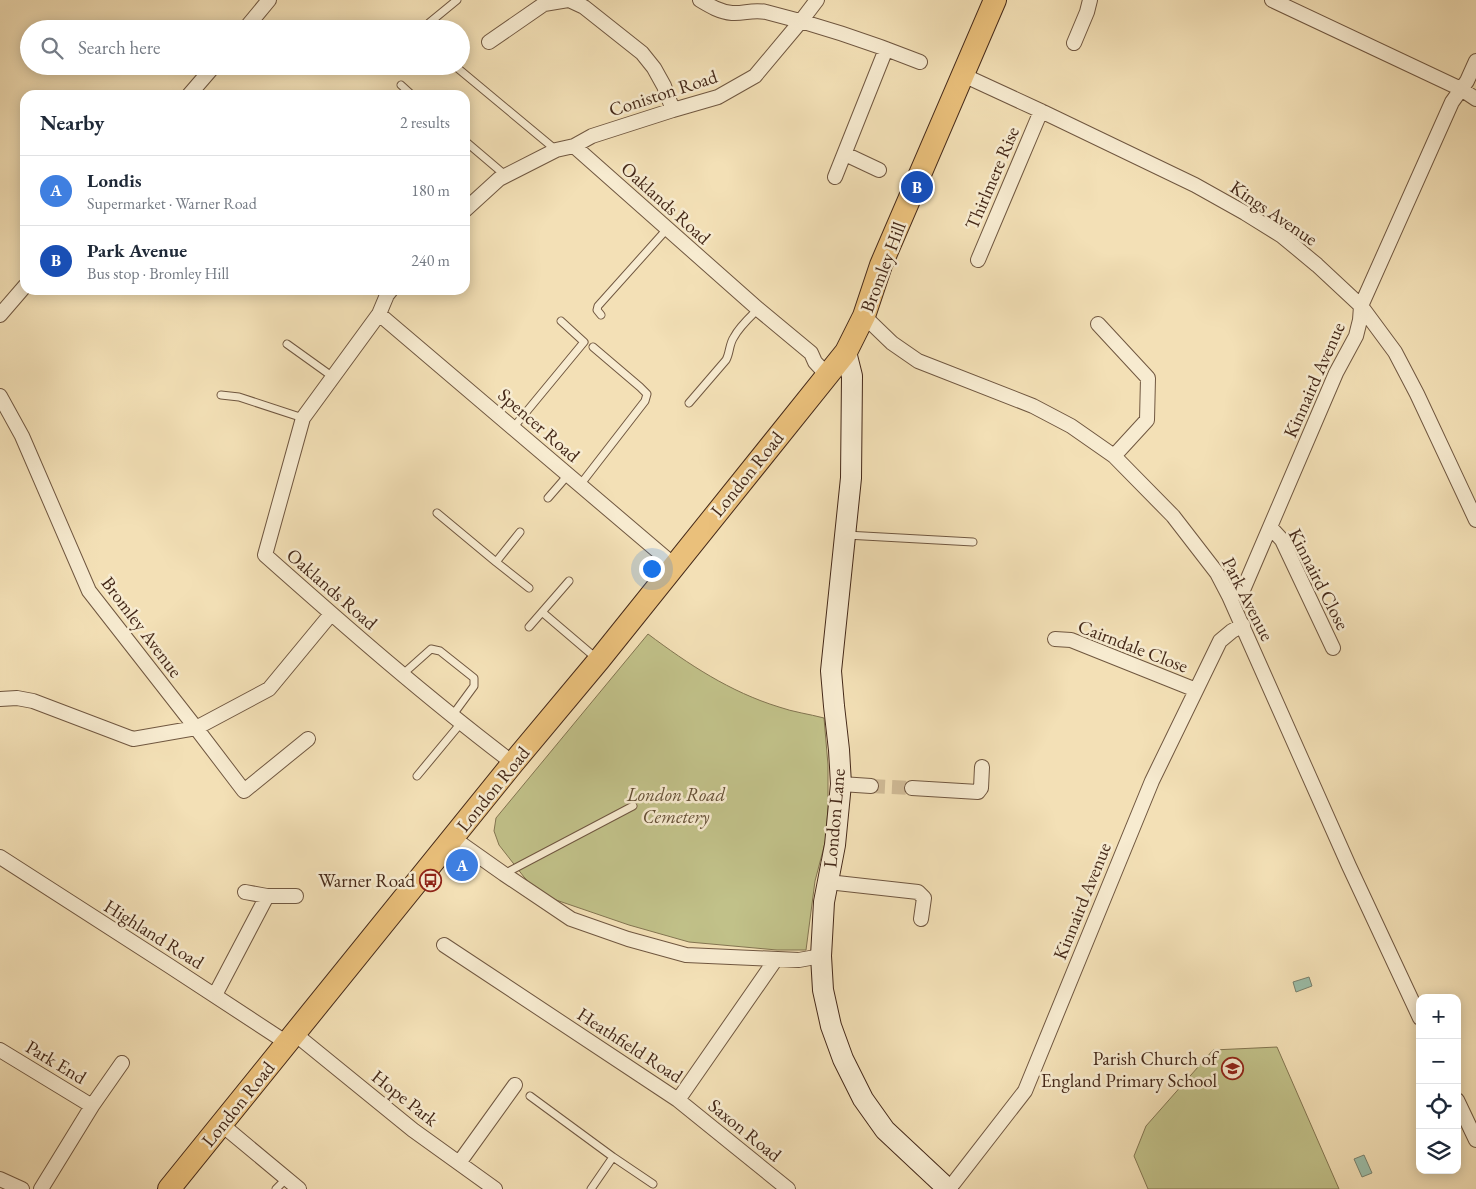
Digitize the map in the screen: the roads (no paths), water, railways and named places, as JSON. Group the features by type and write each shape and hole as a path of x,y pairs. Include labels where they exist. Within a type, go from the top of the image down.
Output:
{"main road":[{"name":"Bromley Hill","path":"822,381 846,352 864,316 881,265 995,0"},
{"name":"London Road","path":"169,1189 513,763 599,660 822,381"}],"street":[{"path":"252,20 269,0"},
{"path":"489,42 544,4 568,0 587,4 642,53 654,68 664,86 673,110"},
{"path":"700,0 711,7 733,13 756,5 886,48 920,62"},
{"name":"Coniston Road","path":"574,146 592,136 718,97 755,76 802,21 817,0"},
{"path":"1074,43 1090,0"},
{"path":"1272,0 1461,89 1476,99"},
{"path":"835,176 886,48"},
{"name":"Kinnaird Avenue","path":"1229,596 1244,590 1336,373 1356,336 1361,306 1452,102 1467,80 1476,61"},
{"path":"193,90 206,75"},
{"name":"Kings Avenue","path":"963,75 1195,185 1282,236 1316,265 1361,306 1382,332 1403,366 1476,520"},
{"name":"Thirlmere Rise","path":"978,260 1041,111"},
{"path":"470,205 499,178 556,150 574,146"},
{"name":"Oaklands Road","path":"574,146 811,353 822,381"},
{"path":"844,154 879,170"},
{"path":"0,315 20,292"},
{"name":"Oaklands Road","path":"386,295 379,314 302,418 265,555 331,614 513,763"},
{"name":"Spencer Road","path":"379,314 674,565"},
{"name":"Park Avenue","path":"864,316 892,344 918,361 1033,406 1071,426 1114,456 1173,516 1217,573 1229,596 1416,1009"},
{"path":"1098,324 1148,378 1147,420 1114,456"},
{"name":"London Lane","path":"846,352 852,376 851,478 831,671 839,750 840,784 835,845 824,902 821,956 823,990 831,1026 843,1059 863,1099 885,1130 948,1189"},
{"path":"822,381 843,393 852,406"},
{"name":"Bromley Avenue","path":"0,396 22,436 88,591 244,791 308,738"},
{"name":"Kinnaird Close","path":"1270,528 1282,540 1333,648"},
{"path":"0,699 18,698 33,701 133,739 196,728 269,689 331,614"},
{"name":"Kinnaird Avenue","path":"948,1189 1025,1090 1152,781 1220,641 1243,625"},
{"name":"Cairndale Close","path":"1055,639 1071,640 1196,690"},
{"path":"912,788 978,792 981,788 982,767"},
{"path":"840,784 871,786"},
{"path":"453,838 571,920 628,939 686,955 799,960 821,956"},
{"name":"Highland Road","path":"0,857 215,995 291,1038"},
{"path":"828,882 918,892 924,898 921,919"},
{"path":"245,892 267,896 296,896"},
{"path":"215,995 267,896"},
{"name":"Heathfield Road","path":"444,944 678,1100 776,959"},
{"name":"Hope Park","path":"291,1038 495,1189"},
{"name":"Park End","path":"0,1050 92,1106"},
{"name":"Park End","path":"41,1189 92,1106 122,1063"},
{"path":"459,1163 515,1085"},
{"name":"Saxon Road","path":"678,1100 788,1189"},
{"path":"1461,1108 1475,1138"},
{"path":"221,1124 281,1184 300,1189"},
{"path":"0,1179 22,1189"}],"lane":[{"path":"433,20 457,0"},
{"path":"466,75 556,150"},
{"path":"401,85 406,90"},
{"path":"470,145 505,176"},
{"path":"601,315 597,310 598,306 667,229"},
{"path":"690,403 726,360 734,336 760,310"},
{"path":"513,428 584,342 561,320"},
{"path":"287,344 333,377"},
{"path":"580,485 645,401 647,394 593,347"},
{"path":"221,396 239,397 302,418"},
{"path":"548,498 568,475"},
{"path":"437,513 529,588"},
{"path":"496,562 520,532"},
{"path":"846,535 973,542"},
{"path":"529,627 569,581"},
{"path":"542,612 599,660"},
{"path":"403,674 431,649 440,651 474,678 474,686 457,719 417,776"},
{"path":"504,874 633,806"},
{"path":"530,1096 653,1184"},
{"path":"592,1189 613,1156"}],"tunnel":[{"path":"871,786 912,788"}],"place":[{"name":"Park Avenue","path":"917,187"},
{"name":"Londis","path":"462,865"},
{"name":"Warner Road","path":"431,880"},
{"name":"Parish Church of England Primary School","path":"1233,1069"}],"park label":[{"name":"London Road Cemetery","path":"676,805"}]}
